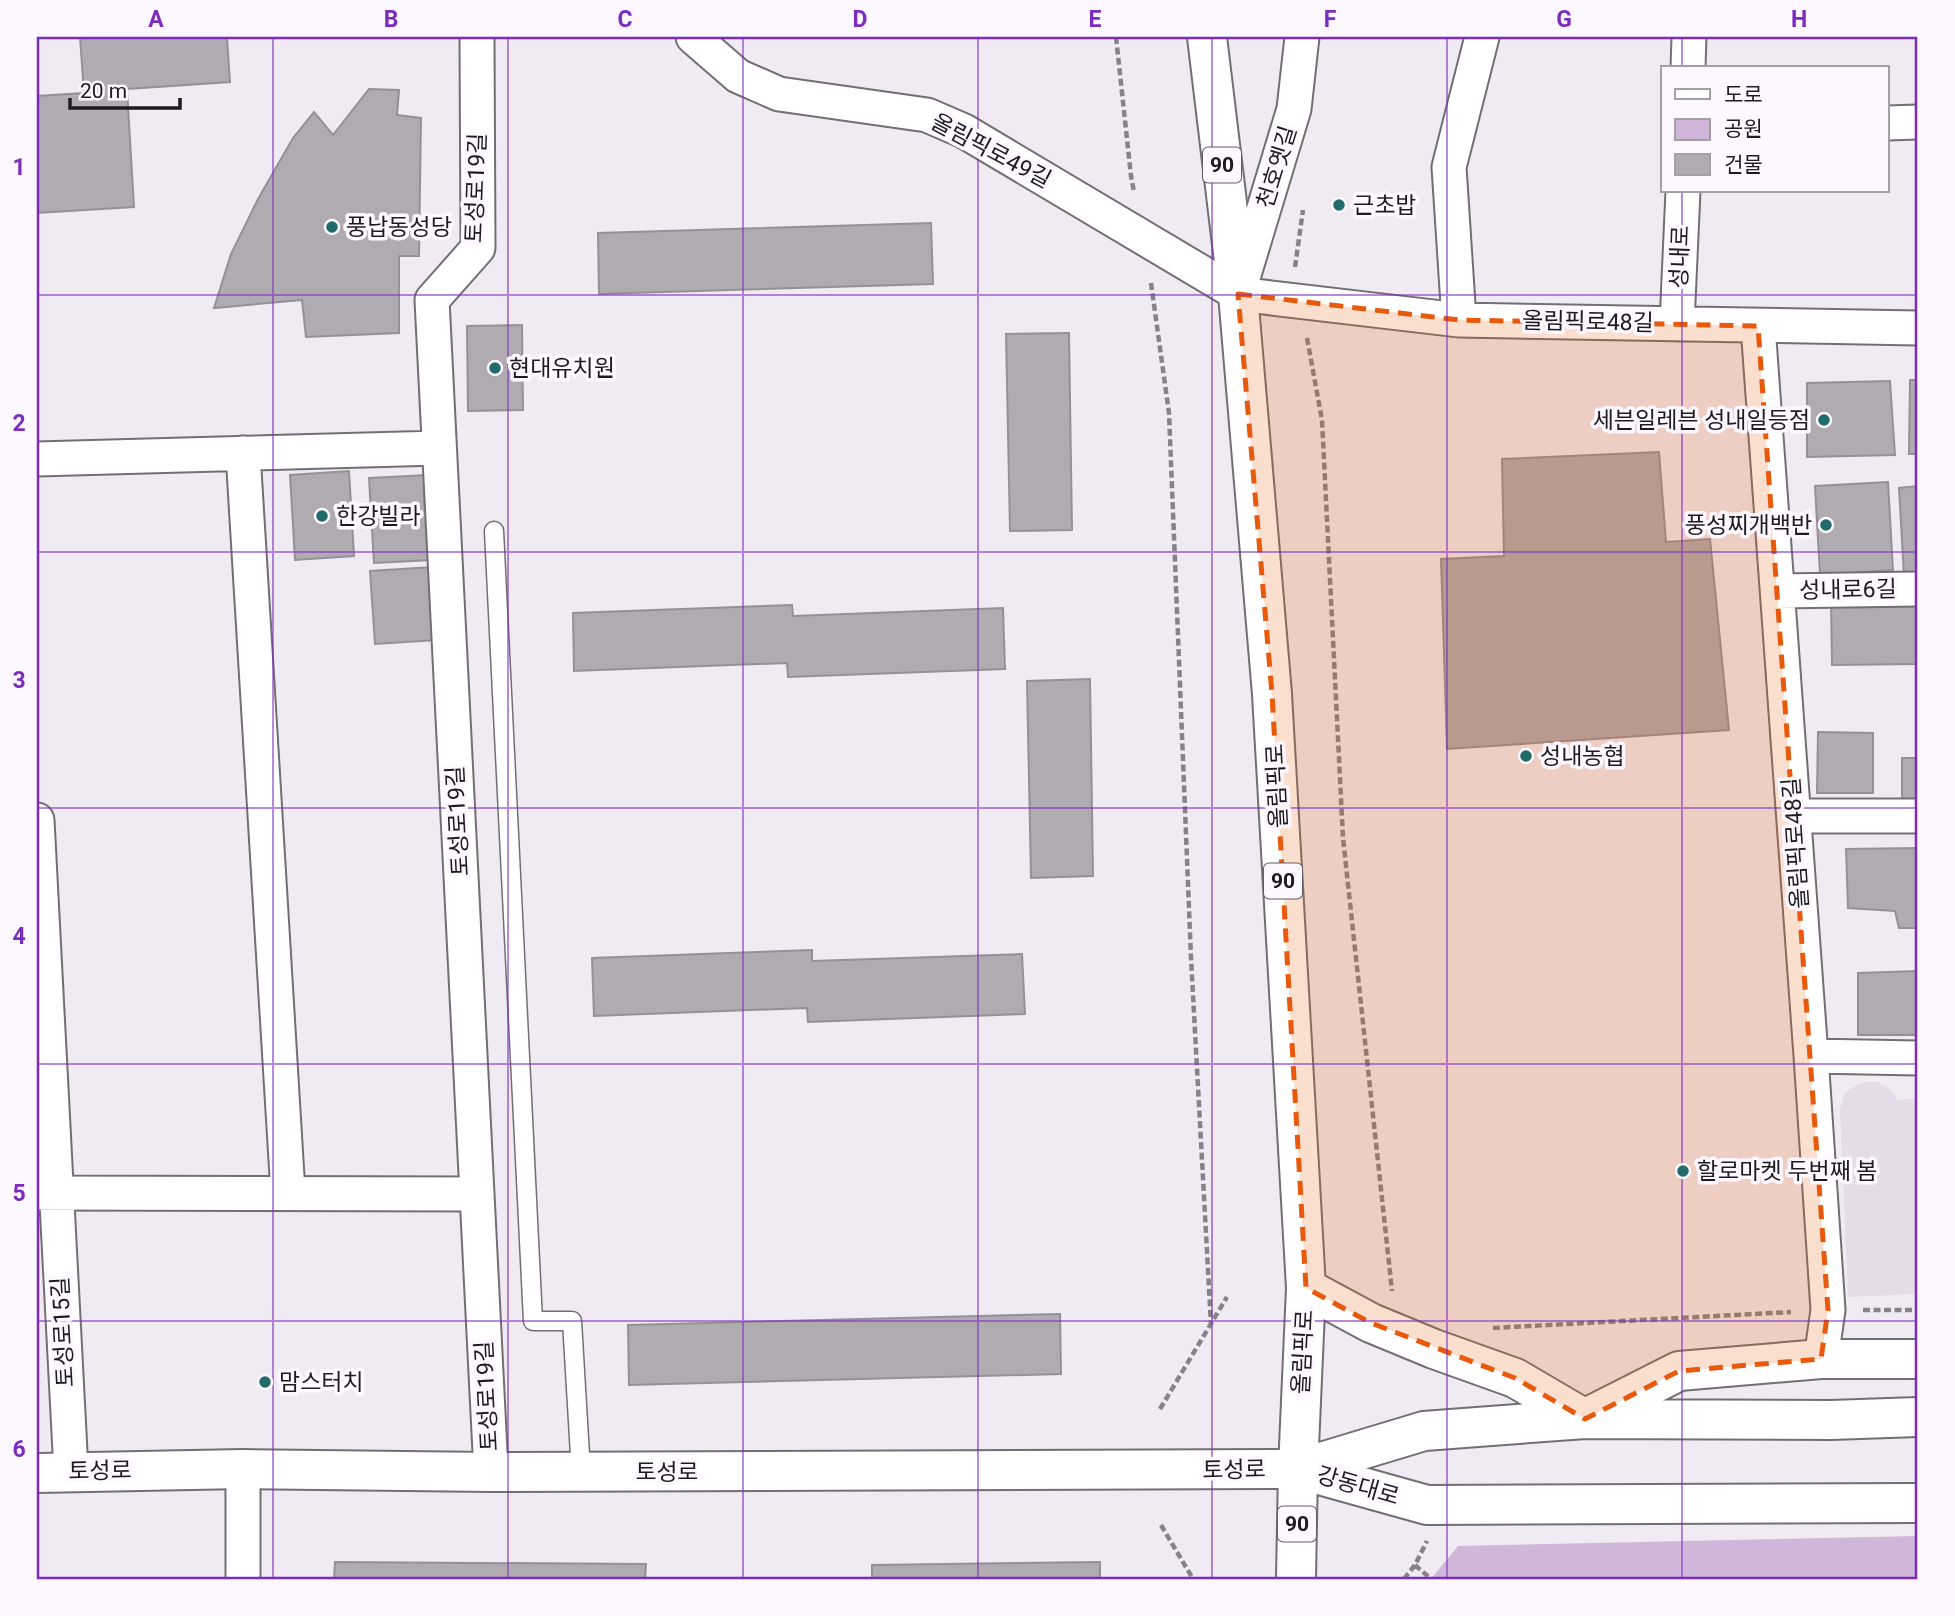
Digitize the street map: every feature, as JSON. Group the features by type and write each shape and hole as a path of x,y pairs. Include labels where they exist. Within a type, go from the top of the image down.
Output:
{"main road":[{"name":"올림픽로","path":"1207,37 1238,294 1272,694 1306,1289 1296,1579"},
{"path":"1306,1289 1371,1323 1515,1378 1585,1419 1679,1371 1821,1359 1918,1359"},
{"name":"강동대로","path":"1298,1469 1424,1431 1585,1419 1831,1420 1918,1417"},
{"name":"토성로","path":"54,1472 243,1469 581,1472 1298,1469"},
{"name":"강동대로","path":"1298,1469 1427,1505 1918,1503"}],"street":[{"name":"토성로19길","path":"477,37 478,248 432,300 491,1472"},
{"name":"올림픽로49길","path":"693,37 738,76 779,94 927,115 964,131 1238,294"},
{"name":"천호옛길","path":"1238,294 1294,109 1302,37"},
{"path":"1459,320 1449,167 1482,37"},
{"path":"1688,66 1689,37"},
{"path":"1888,123 1918,122"},
{"name":"성내로","path":"1677,324 1683,192"},
{"name":"올림픽로48길","path":"1238,294 1459,320 1918,328"},
{"name":"올림픽로48길","path":"1758,326 1828,1310 1821,1359"},
{"path":"37,459 439,448"},
{"path":"243,453 288,1194"},
{"name":"성내로6길","path":"1778,591 1918,589"},
{"path":"1794,816 1918,816"},
{"name":"토성로15길","path":"37,820 54,1472"},
{"path":"1811,1056 1918,1058"},
{"path":"46,1193 477,1194"},
{"path":"243,1469 243,1579"}],"lane":[{"path":"494,531 533,1321 572,1321 581,1472"}],"path":[{"path":"1116,37 1131,176 1145,239 1169,413 1190,944 1211,1325"},
{"path":"1305,197 1294,264 1322,420 1343,838 1394,1303"},
{"path":"1160,1409 1227,1297"},
{"path":"1482,1329 1828,1310 1918,1310"},
{"path":"1161,1525 1193,1579"},
{"path":"1404,1579 1415,1565 1427,1539"},
{"path":"1415,1565 1431,1579"}],"highlighted area":[{"path":"1238,294 1459,320 1758,326 1828,1310 1821,1359 1679,1371 1585,1419 1515,1378 1371,1323 1306,1288 1272,694"}],"shaded area":[{"path":"1866,1082 1878,1082 1890,1089 1898,1100 1918,1098 1918,1294 1848,1297 1840,1109 1845,1093"}],"green space":[{"path":"1918,1536 1918,1579 1431,1579 1458,1546"}],"building":[{"path":"80,37 227,37 230,82 127,89 134,207 37,213 37,96 84,93"},
{"name":"풍납동성당","path":"369,89 399,90 397,115 421,118 419,256 399,256 399,333 306,337 302,300 214,308 231,254 258,199 293,138 314,112 333,135"},
{"path":"931,223 933,284 599,294 598,233"},
{"name":"현대유치원","path":"522,325 523,410 468,411 467,326"},
{"path":"1069,333 1072,530 1010,531 1006,334"},
{"path":"1910,380 1918,380 1918,454 1909,454"},
{"path":"1890,381 1895,455 1807,457 1807,383"},
{"path":"1659,452 1666,542 1710,539 1729,730 1447,749 1441,559 1504,556 1502,459"},
{"name":"한강빌라","path":"349,471 354,556 295,560 290,475"},
{"path":"427,475 432,560 374,563 369,478"},
{"path":"1888,482 1893,570 1820,575 1815,486"},
{"path":"1918,486 1918,575 1904,576 1899,488"},
{"path":"432,567 437,640 375,644 370,571"},
{"path":"1918,600 1918,664 1832,665 1831,601"},
{"path":"792,605 793,616 1003,608 1005,669 788,677 787,663 574,671 573,613"},
{"path":"1090,679 1093,876 1031,878 1027,681"},
{"path":"1818,732 1873,733 1873,793 1817,793"},
{"path":"1902,758 1918,758 1918,800 1902,801"},
{"path":"1918,848 1918,928 1899,928 1895,911 1848,908 1846,849"},
{"path":"812,950 812,961 1022,954 1025,1014 808,1022 807,1008 594,1016 592,958"},
{"path":"1918,971 1918,1035 1858,1035 1858,973"},
{"path":"1060,1314 1061,1374 629,1385 628,1325"},
{"path":"335,1562 646,1564 645,1579 334,1579"},
{"path":"1100,1562 1100,1579 872,1579 872,1565"}],"place":[{"name":"근초밥","path":"1339,205"},
{"name":"풍납동성당","path":"332,227"},
{"name":"현대유치원","path":"495,368"},
{"name":"세븐일레븐 성내일등점","path":"1824,420"},
{"name":"한강빌라","path":"322,516"},
{"name":"풍성찌개백반","path":"1826,525"},
{"name":"성내농협","path":"1526,756"},
{"name":"할로마켓 두번째 봄","path":"1683,1171"},
{"name":"맘스터치","path":"265,1382"}]}
